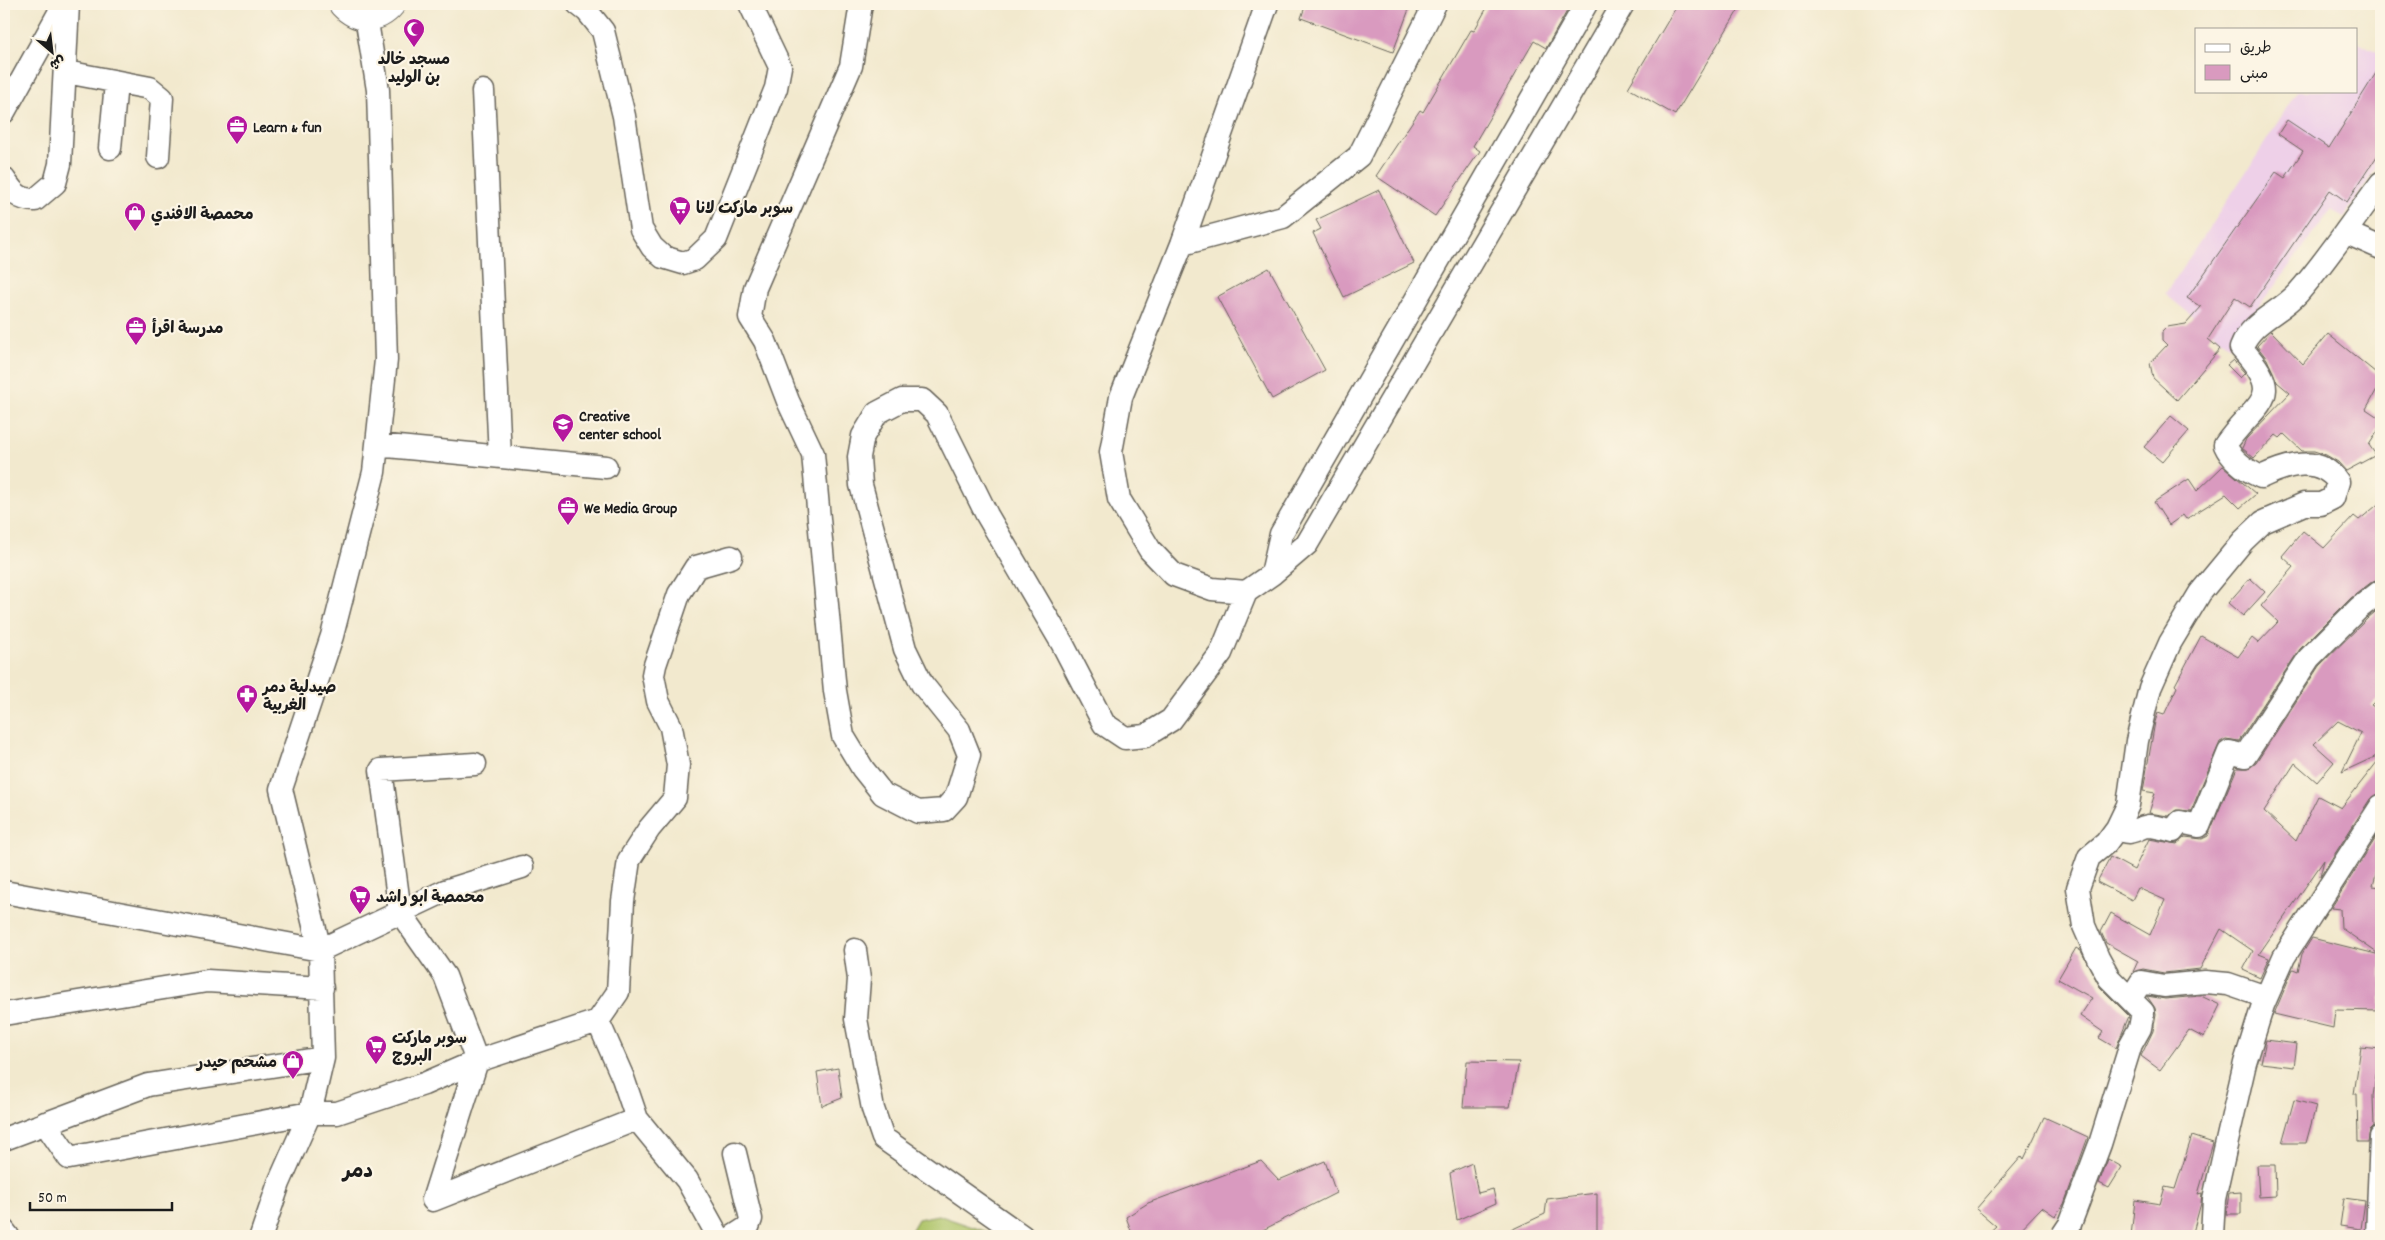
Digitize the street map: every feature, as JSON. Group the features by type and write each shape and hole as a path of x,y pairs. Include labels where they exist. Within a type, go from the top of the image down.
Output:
{"main road":[{"path":"343,4 357,15 366,16 383,11 391,4"}],"street":[{"path":"4,112 64,4"},
{"path":"4,179 14,194 28,200 35,200 55,183 60,164 68,4"},
{"path":"578,4 587,11 603,31 624,116 641,229 652,247 663,257 683,263 695,259 716,239 776,88 780,67 750,4"},
{"path":"861,4 851,66 755,288 750,317 765,341 788,401 813,454 835,691 843,736 863,769 884,794 918,812 944,810 956,797 969,755 958,730 922,684 903,639 861,485 859,457 863,436 877,412 902,400 922,400 937,414 987,515 1062,643 1104,724 1125,738 1145,736 1171,720 1221,653 1246,592 1272,574 1307,544 1623,4"},
{"path":"1246,592 1212,589 1174,575 1150,550 1119,499 1111,452 1121,397 1182,244 1267,4"},
{"path":"1182,244 1283,217 1359,156 1435,4"},
{"path":"1272,574 1281,534 1586,4"},
{"path":"261,1236 279,1183 310,1113 323,1058 320,950 281,789 332,636 374,472 386,360 378,90 366,16"},
{"path":"66,72 150,88 162,98 158,157"},
{"path":"110,148 116,83"},
{"path":"484,91 500,457"},
{"path":"2062,1236 2070,1224 2100,1144 2131,1044 2140,1028 2144,1012 2109,978 2098,958 2084,926 2078,888 2089,857 2106,843 2117,828 2128,805 2137,741 2150,688 2170,643 2200,593 2222,564 2263,522 2304,504 2321,504 2333,498 2338,482 2333,474 2310,464 2285,466 2261,476 2246,470 2228,452 2225,445 2236,429 2264,400 2266,387 2261,373 2241,348 2244,339 2258,323 2296,295 2381,183"},
{"path":"2346,231 2381,248"},
{"path":"377,445 606,467"},
{"path":"45,1123 69,1158 310,1113 337,1113 424,1084 477,1061 598,1021 618,992 623,901 629,860 649,829 675,798 678,765 671,727 658,701 653,675 655,665 679,594 696,567 731,558"},
{"path":"2117,828 2124,832 2136,831 2148,826 2173,831 2180,822 2199,826 2228,752 2245,756 2309,658 2359,608 2381,591"},
{"path":"475,764 382,770 400,912 445,976 477,1061 433,1200 637,1119"},
{"path":"2212,1236 2214,1199 2224,1150 2245,1063 2266,997 2284,956 2381,806"},
{"path":"4,892 320,950 445,891 522,867"},
{"path":"855,950 859,979 856,1019 873,1110 882,1138 1022,1236"},
{"path":"4,1014 207,981 322,988"},
{"path":"2131,998 2141,982 2164,986 2205,982 2228,984 2266,997"},
{"path":"598,1021 637,1119 687,1180 718,1236"},
{"path":"4,1139 148,1084 323,1058"},
{"path":"2377,1236 2381,1137"},
{"path":"734,1236 748,1227 751,1219 735,1153"},
{"path":"4,1231 8,1236"}],"shaded area":[{"path":"2358,42 2381,54 2381,161 2344,217 2331,210 2230,346 2165,294 2258,154 2296,92 2358,92"}],"green space":[{"path":"938,1215 999,1236 908,1236 918,1219"}],"building":[{"path":"1306,4 1411,4 1393,52 1301,18"},
{"path":"1489,4 1571,4 1546,48 1534,41 1473,146 1480,151 1435,216 1376,176 1420,110 1423,112 1471,30 1474,31"},
{"path":"1678,4 1742,4 1675,115 1628,88"},
{"path":"2381,65 2381,150 2347,202 2330,190 2250,307 2235,297 2208,339 2220,349 2177,400 2153,378 2150,363 2167,345 2162,340 2162,332 2167,327 2186,324 2201,307 2187,298 2276,172 2285,178 2303,151 2278,134 2287,120 2329,148"},
{"path":"1379,190 1414,263 1344,297 1313,233 1321,229 1316,220"},
{"path":"1269,268 1325,370 1272,399 1217,297"},
{"path":"2271,331 2303,364 2328,334 2381,377 2381,382 2366,409 2381,419 2381,426 2369,445 2376,455 2346,471 2338,462 2326,455 2314,451 2302,451 2284,434 2280,438 2276,435 2254,458 2242,448 2246,439 2290,393 2277,382 2267,359 2257,346"},
{"path":"2233,360 2245,373 2240,378 2227,365"},
{"path":"2171,416 2189,431 2162,462 2144,447"},
{"path":"2223,466 2256,494 2240,508 2226,494 2186,519 2183,515 2169,525 2154,502 2189,479 2197,491"},
{"path":"2381,502 2381,578 2373,581 2351,598 2300,649 2239,741 2226,739 2220,742 2191,811 2176,810 2168,816 2149,813 2155,793 2143,791 2155,722 2158,713 2164,715 2177,687 2175,685 2201,636 2238,657 2252,638 2258,643 2278,622 2261,606 2294,567 2282,556 2303,531 2324,548 2354,516 2359,520"},
{"path":"2250,578 2265,592 2243,616 2228,603"},
{"path":"2381,607 2381,695 2371,705 2381,711 2381,754 2342,772 2361,733 2338,721 2314,744 2334,762 2317,782 2295,763 2264,811 2296,841 2318,796 2341,808 2381,757 2381,793 2370,799 2320,877 2324,860 2259,954 2269,958 2260,978 2243,970 2253,951 2221,929 2200,969 2164,973 2143,969 2133,972 2138,961 2106,943 2101,932 2111,913 2150,935 2165,900 2138,888 2132,900 2097,882 2110,857 2134,870 2149,839 2177,844 2185,837 2202,839 2208,836 2237,768 2249,768 2256,763 2319,666"},
{"path":"2381,830 2381,855 2373,886 2381,887 2381,1011 2335,1010 2333,1028 2274,1014 2293,969 2298,971 2302,954 2312,938 2380,955 2341,928 2340,909 2331,908"},
{"path":"2076,948 2081,951 2100,987 2129,1016 2116,1048 2099,1038 2103,1032 2080,1016 2092,998 2058,979"},
{"path":"2147,996 2165,999 2201,996 2220,1005 2204,1038 2189,1030 2160,1070 2141,1056 2153,1031 2156,1014 2155,1008"},
{"path":"2266,1040 2297,1044 2294,1067 2261,1063"},
{"path":"2361,1047 2380,1049 2373,1096 2374,1126 2370,1130 2368,1142 2358,1142 2357,1094 2354,1094"},
{"path":"1467,1061 1519,1062 1510,1107 1463,1107"},
{"path":"838,1068 842,1098 822,1106 817,1072"},
{"path":"2294,1100 2316,1106 2306,1143 2282,1143"},
{"path":"2044,1117 2088,1137 2064,1204 2055,1216 2042,1207 2014,1236 1985,1236 1996,1226 1976,1209 2022,1156 2024,1159"},
{"path":"2192,1136 2213,1143 2198,1194 2202,1193 2201,1203 2192,1236 2131,1236 2135,1200 2160,1204 2165,1187 2175,1189"},
{"path":"2108,1159 2122,1167 2109,1188 2099,1183"},
{"path":"1261,1161 1279,1180 1325,1161 1336,1193 1251,1236 1133,1236 1126,1217 1148,1203"},
{"path":"1472,1163 1478,1193 1493,1189 1496,1203 1457,1220 1450,1173"},
{"path":"2257,1165 2275,1165 2276,1196 2259,1197"},
{"path":"2241,1192 2241,1214 2226,1214 2229,1193"},
{"path":"1597,1193 1597,1236 1498,1236 1545,1214 1547,1199"},
{"path":"2344,1198 2365,1201 2361,1229 2340,1226"}],"place":[{"name":"مسجد خالد بن الوليد","path":"414,48"},
{"name":"Learn & fun","path":"237,145"},
{"name":"سوبر ماركت لانا","path":"680,226"},
{"name":"محمصة الافندي","path":"135,232"},
{"name":"مدرسة اقرأ","path":"136,346"},
{"name":"Creative center school","path":"563,443"},
{"name":"We Media Group","path":"568,526"},
{"name":"صيدلية دمر الغربية","path":"247,714"},
{"name":"محمصة ابو راشد","path":"360,915"},
{"name":"سوبر ماركت البروج","path":"376,1065"},
{"name":"مشحم حيدر","path":"293,1080"}],"district":[{"name":"دمر","path":"358,1170"}]}
